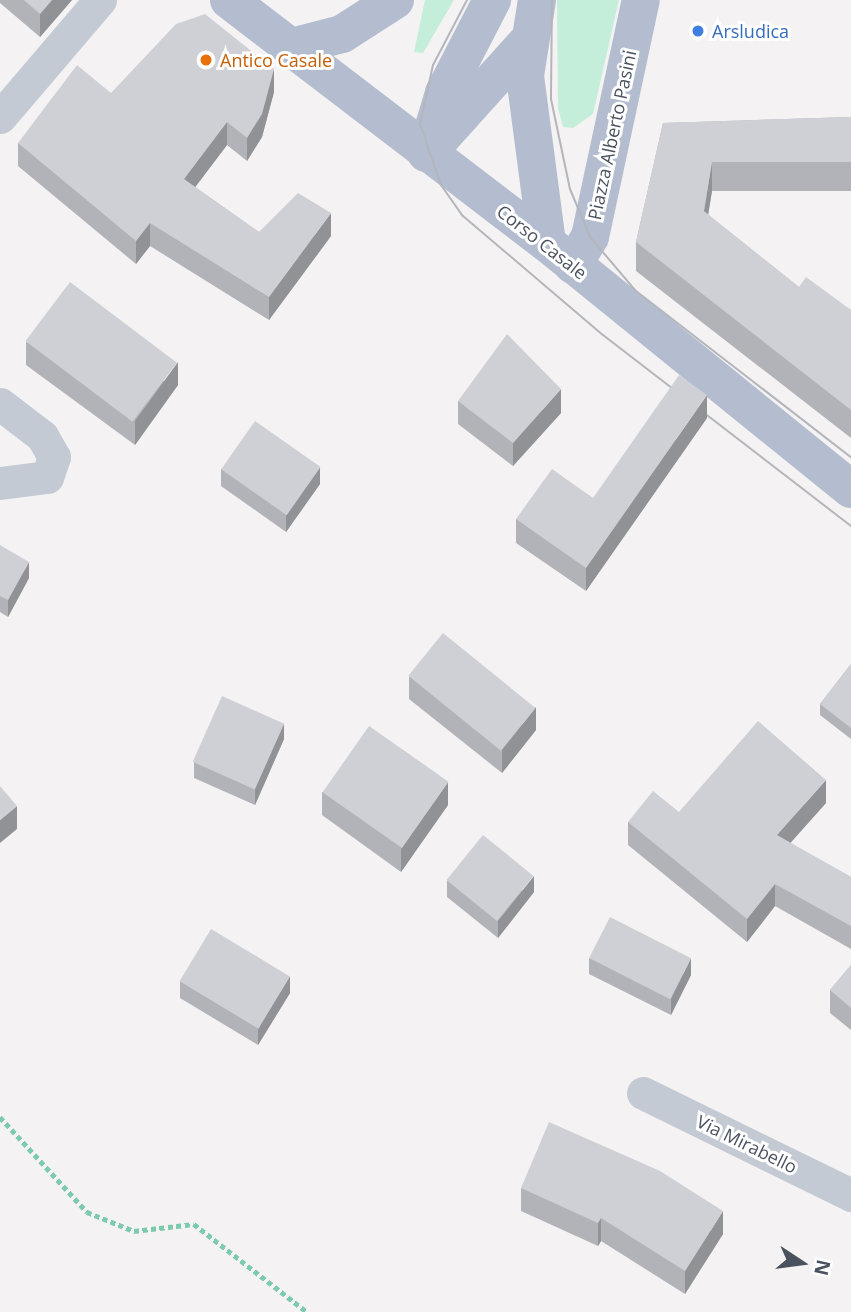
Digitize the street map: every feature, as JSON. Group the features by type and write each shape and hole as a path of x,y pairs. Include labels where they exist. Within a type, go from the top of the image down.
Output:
{"main road":[{"name":"Corso Casale","path":"229,0 560,254 851,489"},
{"path":"292,47 342,34 395,0"},
{"path":"426,153 444,93 492,0"},
{"path":"537,0 529,40 529,116 560,254"},
{"name":"Piazza Alberto Pasini","path":"560,254 590,237 641,0"},
{"path":"426,153 529,40"}],"street":[{"path":"0,117 100,0"},
{"path":"0,404 42,436 54,457 47,477 0,484"},
{"name":"Via Mirabello","path":"643,1093 851,1195"}],"path":[{"path":"0,1117 88,1212 134,1231 194,1224 307,1312"}],"green space":[{"path":"425,0 454,0 423,53 414,52"},
{"path":"557,0 619,0 593,114 573,128 563,127 558,108"}],"building":[{"path":"24,0 52,0 40,14"},
{"path":"205,14 274,69 262,114 247,138 227,122 184,179 259,232 298,193 331,213 269,297 150,223 136,241 18,143 77,65 111,93 176,24"},
{"path":"851,117 851,162 712,162 704,211 799,287 806,277 851,310 851,410 636,242 663,123"},
{"path":"70,282 177,363 132,422 25,341"},
{"path":"507,334 561,389 513,443 458,401"},
{"path":"679,375 707,395 586,568 516,519 552,469 593,498"},
{"path":"255,421 321,467 287,515 221,469"},
{"path":"0,545 29,562 8,600 0,596"},
{"path":"443,633 535,708 501,751 408,676"},
{"path":"851,664 851,728 820,704"},
{"path":"222,696 284,724 255,789 193,762"},
{"path":"758,721 826,780 777,835 851,877 851,926 775,884 747,919 628,822 653,791 679,812"},
{"path":"369,726 448,782 402,848 323,792"},
{"path":"0,786 17,806 0,820"},
{"path":"483,835 534,876 497,921 446,880"},
{"path":"610,917 691,958 670,999 589,958"},
{"path":"211,929 290,976 258,1029 180,981"},
{"path":"851,965 851,1008 830,990"},
{"path":"549,1122 660,1171 723,1211 685,1271 601,1218 598,1223 521,1188"}],"tram line":[{"path":"467,0 433,65 420,124 441,185 463,216 603,335 851,526"},
{"path":"552,0 551,99 570,189 590,237 636,291 851,457"}],"place":[{"name":"Arsludica","path":"698,31"},
{"name":"Antico Casale","path":"206,60"}]}
